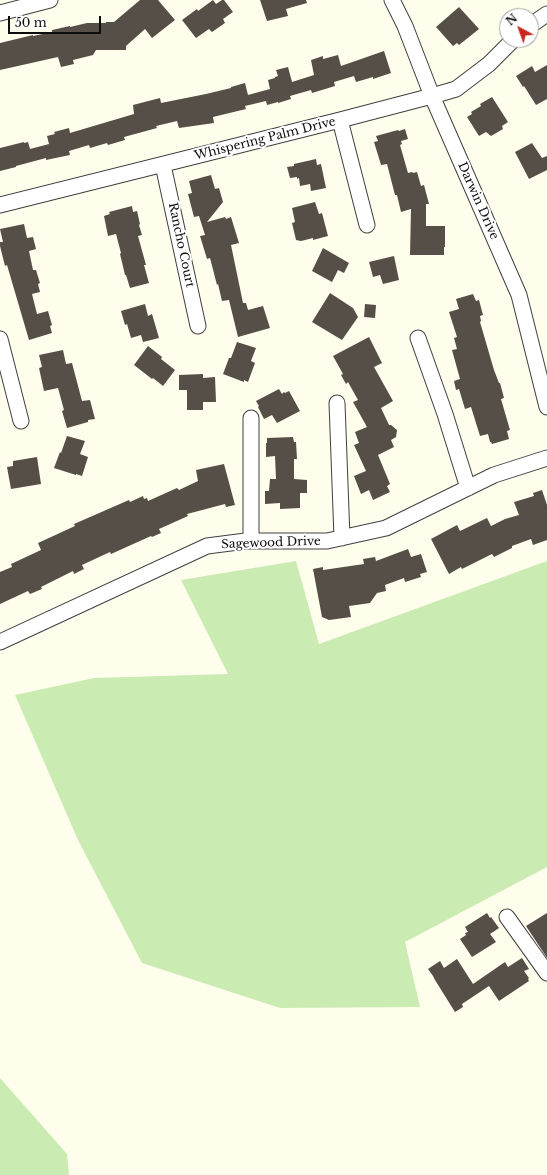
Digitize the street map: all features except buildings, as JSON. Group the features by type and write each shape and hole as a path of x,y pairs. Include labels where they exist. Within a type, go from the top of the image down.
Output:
{"street":[{"path":"0,13 50,0"},
{"name":"Darwin Drive","path":"392,0 405,26 432,96 519,295 547,407"},
{"name":"Whispering Palm Drive","path":"0,205 340,120 456,89 489,64 506,48"},
{"path":"340,120 367,225"},
{"name":"Rancho Court","path":"163,165 198,326"},
{"path":"418,338 468,488"},
{"path":"0,339 21,421"},
{"path":"337,403 342,538"},
{"path":"251,418 251,541"},
{"name":"Sagewood Drive","path":"0,642 207,546 251,541 327,541 386,528 494,475 547,458"},
{"path":"507,917 547,973"}],"green space":[{"path":"296,561 319,644 547,561 547,867 405,942 420,1007 280,1008 142,963 78,840 15,695 94,678 228,674 181,580"},
{"path":"0,1078 67,1154 69,1175 0,1175"}]}
